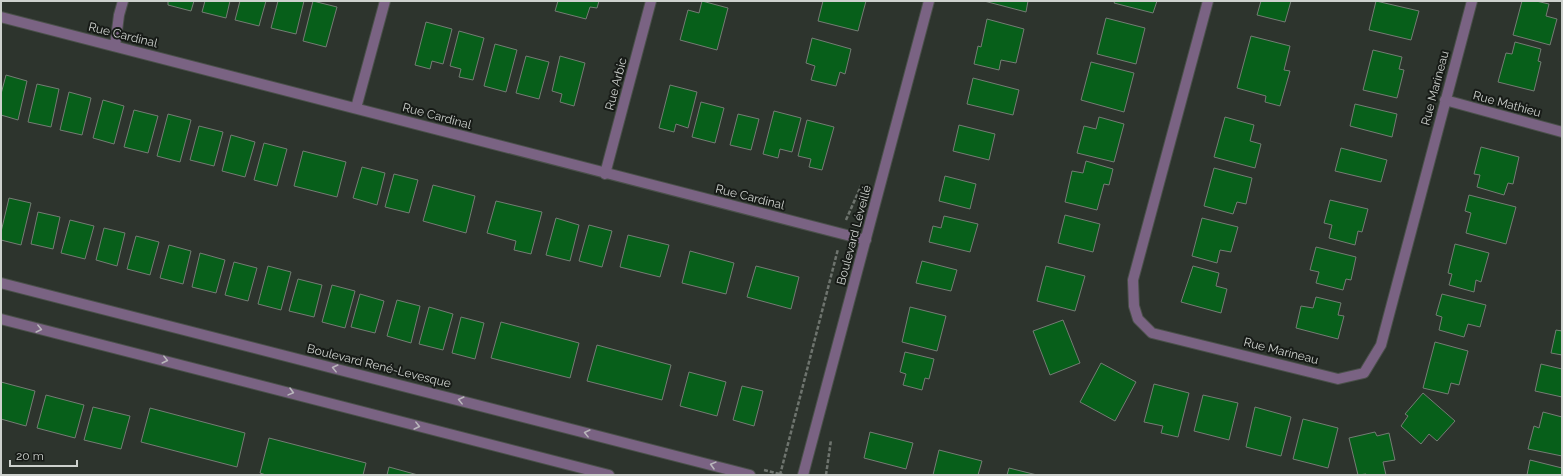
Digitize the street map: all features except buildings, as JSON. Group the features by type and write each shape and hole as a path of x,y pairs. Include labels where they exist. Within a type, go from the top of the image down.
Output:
{"street":[{"path":"115,46 119,15 123,1"},
{"path":"356,108 385,1"},
{"name":"Rue Arbic","path":"605,174 651,1"},
{"name":"Boulevard Léveillé","path":"803,475 929,1"},
{"name":"Rue Marineau","path":"1208,1 1133,280 1134,306 1138,319 1152,333 1338,379 1364,373 1381,345 1472,1"},
{"name":"Rue Cardinal","path":"1,17 356,108 605,174 866,240"},
{"name":"Rue Mathieu","path":"1445,100 1562,132"},
{"name":"Boulevard René-Levesque","path":"1,283 750,475"},
{"path":"1,319 609,475"}],"path":[{"path":"781,475 834,267"},
{"path":"826,475 829,459"}]}
